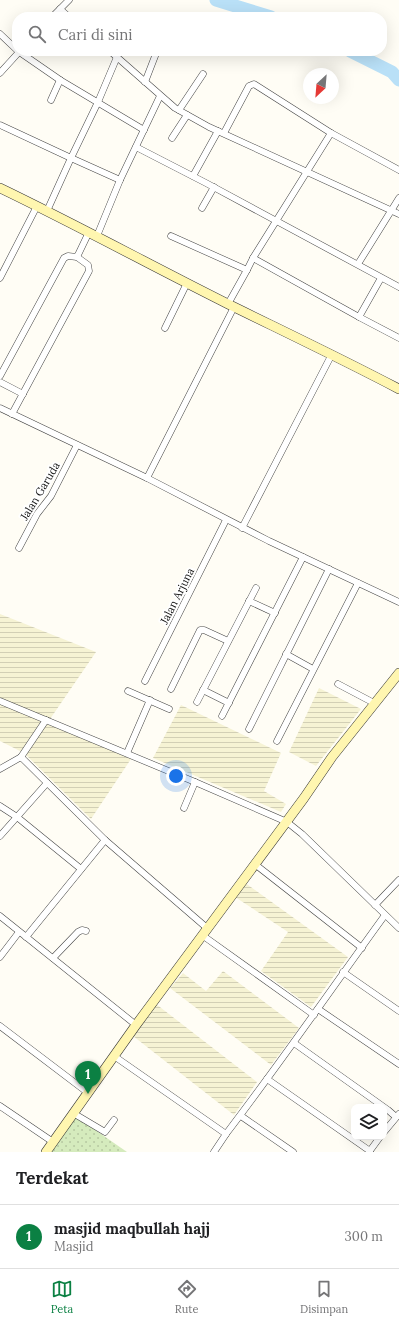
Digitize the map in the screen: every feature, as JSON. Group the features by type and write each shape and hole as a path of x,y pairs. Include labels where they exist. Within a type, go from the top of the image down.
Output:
{"main road":[{"path":"0,188 399,389"},
{"path":"46,1152 87,1092 256,865 332,757 374,703 398,676"}],"street":[{"path":"57,12 70,0"},
{"path":"60,9 63,12"},
{"path":"0,34 12,45"},
{"path":"0,73 14,56"},
{"path":"25,56 60,80 144,130"},
{"path":"145,82 155,56"},
{"path":"47,211 98,102 116,57 160,96 187,115 399,214"},
{"path":"179,110 203,74"},
{"path":"51,100 60,80"},
{"path":"193,176 249,86 252,84 331,134 399,170"},
{"path":"77,257 93,234 160,96"},
{"path":"172,138 187,115"},
{"path":"0,124 120,180"},
{"path":"147,478 231,305 252,258 277,221 331,134"},
{"path":"136,147 358,264 381,278 399,286"},
{"path":"202,208 214,188"},
{"path":"358,264 399,198"},
{"path":"0,278 37,206"},
{"path":"171,236 247,270"},
{"path":"0,376 64,258 68,256 77,257 88,265 89,271 12,414"},
{"path":"252,258 399,338"},
{"path":"359,317 381,278"},
{"path":"165,328 187,283"},
{"path":"242,528 332,354"},
{"path":"0,382 23,394"},
{"path":"0,408 147,478 242,528 399,602"},
{"name":"Jalan Garuda","path":"19,548 37,514 51,496 77,445"},
{"name":"Jalan Arjuna","path":"145,681 226,520"},
{"path":"222,716 303,557"},
{"path":"249,728 328,569"},
{"path":"277,741 358,583"},
{"path":"197,702 256,588"},
{"path":"249,601 275,613"},
{"path":"171,689 200,630 204,630 228,641"},
{"path":"286,654 313,669"},
{"path":"338,684 374,703"},
{"path":"203,690 229,703"},
{"path":"128,691 169,709"},
{"path":"127,754 150,700"},
{"path":"0,701 287,822 323,854 399,928"},
{"path":"0,769 21,757 46,720"},
{"path":"21,757 105,840 205,932 314,1015"},
{"path":"184,808 195,782"},
{"path":"0,836 47,783"},
{"path":"0,806 17,817 81,869"},
{"path":"26,937 105,840"},
{"path":"256,865 362,948"},
{"path":"375,905 399,880"},
{"path":"214,1152 385,915"},
{"path":"0,916 136,1025"},
{"path":"53,958 78,932 82,930 86,931"},
{"path":"0,957 19,932"},
{"path":"343,972 399,1011"},
{"path":"318,1009 399,1064"},
{"path":"0,1026 87,1092"},
{"path":"294,1043 397,1115 387,1128"},
{"path":"114,1056 226,1134"},
{"path":"267,1079 369,1151 378,1140"},
{"path":"0,1106 53,1142"},
{"path":"73,1113 105,1132 114,1120"},
{"path":"240,1116 293,1152"}],"shaded area":[{"path":"0,614 96,652 48,722 131,759 91,819 24,753 0,741"},
{"path":"319,688 361,709 316,766 289,752"},
{"path":"181,705 281,753 264,791 286,804 281,812 153,758"},
{"path":"244,882 348,957 311,1007 261,971 288,932 232,895"},
{"path":"223,971 299,1028 271,1065 170,988 183,973 206,991"},
{"path":"156,1004 257,1082 234,1115 133,1036"}],"green space":[{"path":"75,1116 127,1152 49,1152"}],"waterway":[{"path":"216,0 255,12"},
{"path":"360,56 392,72 399,80"}],"place":[{"name":"masjid maqbullah hajj","path":"88,1094"}]}
